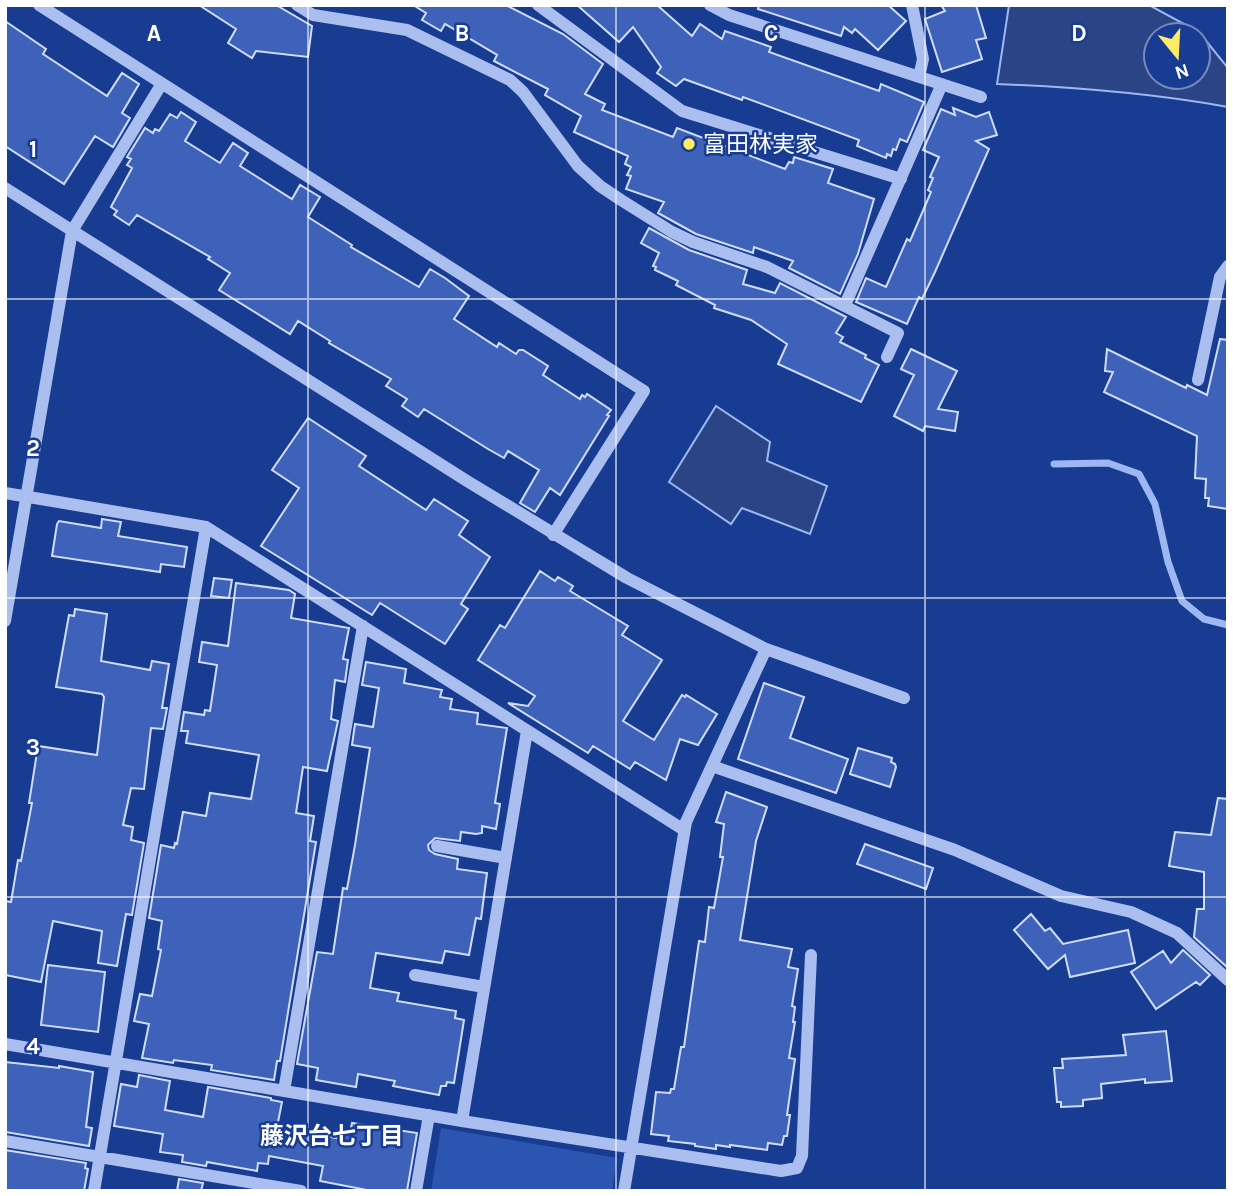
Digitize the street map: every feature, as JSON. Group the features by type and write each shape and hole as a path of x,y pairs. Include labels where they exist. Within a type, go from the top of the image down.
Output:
{"street":[{"path":"39,5 644,391 553,535"},
{"path":"297,5 313,15 407,30 510,80 523,92 578,166 600,186 672,232 693,242 767,267 898,333 887,357"},
{"path":"538,5 682,111 901,179"},
{"path":"710,5 729,15 981,97"},
{"path":"912,5 923,59 919,77"},
{"path":"5,621 72,231 161,85"},
{"path":"845,305 942,85"},
{"path":"5,188 553,535 626,578 766,649 904,698"},
{"path":"1198,380 1220,277 1228,265"},
{"path":"5,493 206,527 684,830"},
{"path":"94,1191 206,527"},
{"path":"284,1091 363,626"},
{"path":"624,1191 686,821 766,649"},
{"path":"462,1121 527,731"},
{"path":"712,766 955,850 1061,896 1130,912 1177,933 1228,980"},
{"path":"437,846 506,858"},
{"path":"5,1044 462,1121 781,1171 797,1168 802,1156 811,956"},
{"path":"415,975 484,987"},
{"path":"416,1191 429,1115"},
{"path":"5,1142 301,1191"}],"shaded area":[{"path":"1009,5 1149,5 1179,21 1142,21 1142,91 1212,91 1212,48 1228,68 1228,107 1113,91 997,84"},
{"path":"716,406 770,442 767,461 827,486 810,534 742,508 731,524 669,482"},
{"path":"441,1128 617,1158 612,1191 431,1191"}],"building":[{"path":"199,5 276,5 312,26 308,57 256,51 252,58 228,43 236,29"},
{"path":"413,5 506,5 563,34 603,64 585,94 605,104 602,110 673,137 677,128 785,169 789,162 793,163 794,157 833,169 828,183 874,199 858,254 840,294 789,268 793,261 754,247 753,253 696,234 658,213 664,202 626,189 631,176 627,175 631,167 625,164 628,156 574,132 581,116 545,95 548,89 494,61 497,55 445,24 441,31 422,20 426,13"},
{"path":"577,5 657,5 692,36 700,24 722,39 725,31 771,47 769,52 879,91 881,84 924,102 907,142 900,139 896,150 893,149 891,156 887,154 886,158 857,146 859,140 743,97 742,100 684,79 676,86 657,73 661,67 633,27 619,42"},
{"path":"759,5 888,5 906,21 878,50 855,29 852,33 844,27 841,36 758,9"},
{"path":"941,5 976,5 986,38 976,40 982,59 942,72 925,19 945,11"},
{"path":"5,21 46,49 43,54 107,96 122,73 139,84 122,113 130,118 113,147 95,136 64,184 5,146"},
{"path":"953,108 976,117 989,112 997,135 976,141 989,149 935,272 922,299 919,297 907,324 856,302 866,278 886,287 907,239 910,241 931,192 928,190 933,178 930,177 939,157 923,150 941,109 955,115"},
{"path":"181,112 196,122 185,141 220,163 233,143 248,153 240,166 292,199 300,185 320,197 308,217 352,245 351,247 419,287 430,269 445,278 469,296 454,319 497,347 499,343 516,354 523,350 548,366 543,375 580,399 587,394 611,410 560,495 550,488 535,512 520,503 539,470 508,451 504,458 424,409 418,417 402,406 407,399 386,386 391,379 329,343 330,341 298,321 290,334 219,290 230,273 208,259 210,257 137,215 129,225 114,215 117,211 111,207 132,168 127,165 131,159 127,157 145,128 153,133 155,129 159,131 170,114 177,118"},
{"path":"649,228 689,250 747,270 743,284 775,293 780,283 846,317 836,333 843,337 840,342 879,365 861,402 778,364 787,344 751,320 714,308 715,305 676,285 678,281 655,270 656,267 653,266 659,253 641,243"},
{"path":"1220,339 1228,340 1228,509 1208,506 1209,498 1205,498 1206,479 1195,478 1197,436 1104,392 1113,372 1105,371 1107,349 1186,388 1187,385 1207,395"},
{"path":"911,349 957,371 938,409 958,412 955,431 925,426 923,431 894,416 914,375 901,369"},
{"path":"308,418 366,456 359,466 426,510 434,499 468,521 459,535 490,557 461,604 468,609 445,644 380,603 372,615 261,546 299,488 272,470"},
{"path":"102,519 121,522 118,536 187,547 184,567 161,564 160,572 52,556 59,521 101,528"},
{"path":"540,571 555,581 558,577 573,586 570,591 628,626 622,635 662,660 623,721 654,740 682,695 717,714 698,745 680,739 666,780 635,762 630,769 593,746 588,753 508,703 528,706 535,696 478,660 500,625 505,628"},
{"path":"214,578 232,580 229,598 211,596"},
{"path":"236,583 289,590 295,594 291,618 349,628 343,659 348,660 345,682 335,680 331,719 338,721 327,771 303,767 296,813 314,816 310,841 316,842 280,1061 277,1061 274,1080 211,1070 212,1065 142,1058 149,1024 134,1021 140,994 152,996 161,950 158,949 162,921 149,918 161,845 174,848 175,843 177,844 183,812 206,816 210,793 251,799 259,755 186,743 188,731 181,731 184,712 204,715 205,710 210,711 217,665 199,662 202,642 228,646"},
{"path":"75,609 107,614 101,661 150,670 152,661 169,664 162,708 167,708 163,729 151,728 144,789 131,788 123,825 133,827 131,840 144,843 132,915 126,914 117,966 98,963 102,931 53,921 41,982 5,975 5,901 11,902 18,860 21,861 32,803 29,803 38,746 97,755 104,697 102,694 56,687 69,615 74,616"},
{"path":"366,662 406,669 404,683 442,690 440,697 452,699 450,709 478,713 477,724 507,728 495,803 500,804 496,829 482,826 482,833 461,832 460,841 435,838 428,845 429,850 435,854 458,859 457,869 487,873 481,919 476,918 469,955 445,951 442,963 376,953 370,988 399,993 397,1001 456,1011 455,1018 464,1020 454,1083 447,1082 446,1086 441,1086 439,1095 393,1086 395,1081 358,1074 356,1087 316,1080 318,1068 297,1064 317,952 333,954 343,888 347,889 355,845 370,748 352,745 355,724 373,727 379,688 362,685"},
{"path":"764,683 804,697 790,738 848,759 836,793 738,759"},
{"path":"858,748 892,758 891,762 896,767 890,787 850,774"},
{"path":"726,792 767,807 756,841 740,940 792,949 788,967 798,969 792,1006 795,1007 795,1022 789,1058 795,1059 787,1115 790,1115 787,1136 784,1136 782,1145 768,1143 767,1150 730,1145 716,1145 716,1149 668,1141 669,1136 651,1134 656,1092 670,1093 671,1089 674,1089 681,1047 684,1047 699,941 705,942 709,907 714,908 723,857 720,857 724,824 716,822"},
{"path":"1218,798 1228,799 1228,968 1194,937 1197,909 1204,909 1204,872 1169,866 1175,832 1211,835"},
{"path":"865,844 933,868 926,889 857,864"},
{"path":"1031,914 1045,931 1050,928 1063,944 1128,930 1135,963 1070,977 1065,955 1048,969 1014,930"},
{"path":"1183,950 1210,975 1200,985 1196,982 1156,1009 1131,972 1163,951 1171,963"},
{"path":"48,965 105,972 98,1032 41,1025"},
{"path":"1166,1031 1172,1081 1145,1083 1145,1079 1101,1084 1102,1098 1083,1100 1083,1106 1061,1107 1061,1102 1057,1102 1054,1068 1063,1068 1062,1059 1126,1055 1123,1035"},
{"path":"5,1062 59,1066 93,1072 86,1127 92,1128 89,1146 5,1132"},
{"path":"139,1075 170,1081 165,1110 203,1117 208,1087 282,1102 277,1127 336,1138 337,1131 350,1133 352,1123 417,1133 407,1191 372,1191 320,1181 323,1166 269,1156 268,1164 258,1163 257,1171 207,1162 206,1166 182,1162 183,1155 160,1152 163,1134 114,1126 121,1084 137,1087"},
{"path":"5,1150 86,1163 85,1168 88,1169 84,1191 5,1191"},
{"path":"179,1179 203,1183 201,1191 177,1191"}],"waterway":[{"path":"1054,464 1108,463 1139,474 1155,504 1168,562 1182,601 1204,619 1228,625"}],"place":[{"name":"富田林実家","path":"689,144"}],"district":[{"name":"藤沢台七丁目","path":"332,1136"}]}
